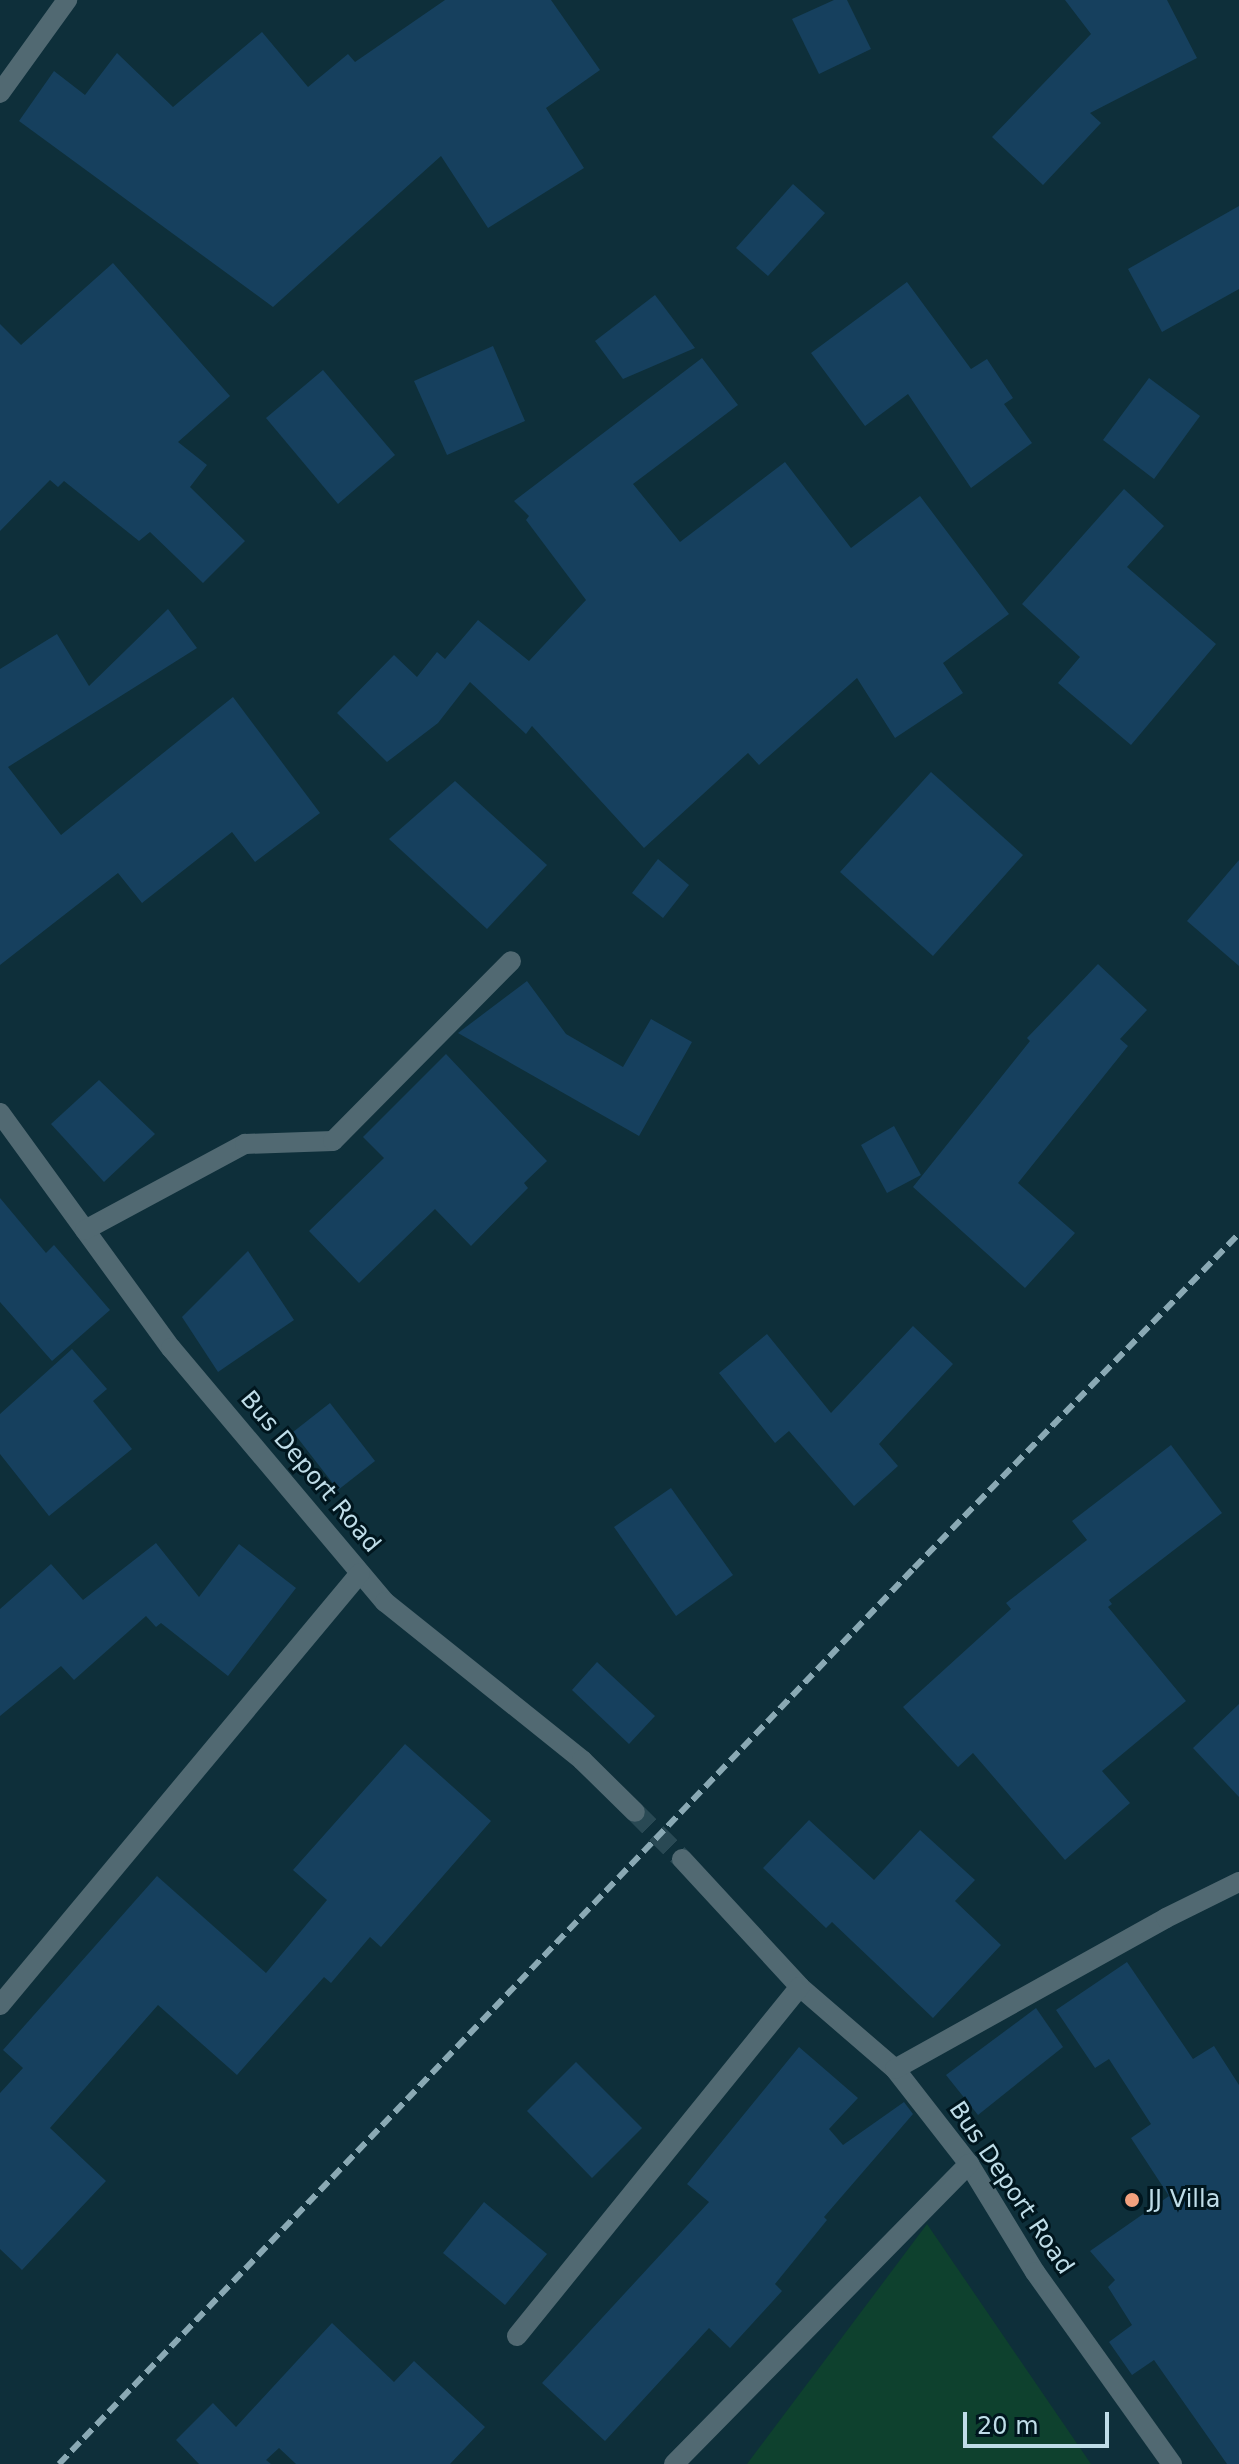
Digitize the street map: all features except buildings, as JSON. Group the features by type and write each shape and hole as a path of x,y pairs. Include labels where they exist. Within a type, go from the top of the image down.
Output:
{"street":[{"path":"0,93 67,0"},
{"path":"85,1230 245,1144 333,1141 511,961"},
{"name":"Bus Deport Road","path":"0,1113 171,1348 385,1602 582,1760 635,1812"},
{"path":"0,2005 360,1573"},
{"name":"Bus Deport Road","path":"682,1859 800,1987 895,2069 969,2164 1035,2272 1172,2464"},
{"path":"895,2069 1166,1918 1239,1882"},
{"path":"517,2336 800,1987"},
{"path":"674,2464 969,2164"}],"green space":[{"path":"927,2224 1091,2464 747,2464"}],"tunnel":[{"path":"635,1812 682,1859"}],"railway":[{"path":"59,2464 914,1568 1239,1234"}],"place":[{"name":"JJ Villa","path":"1132,2200"}]}
